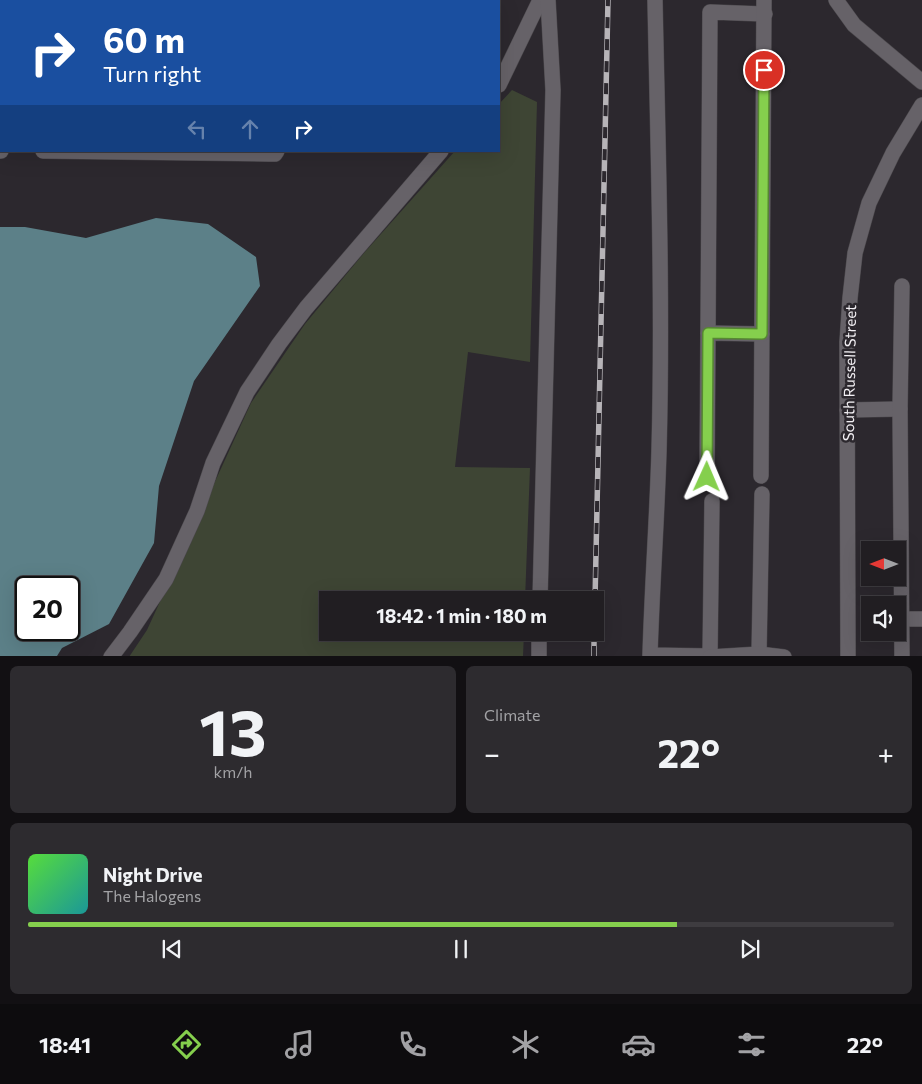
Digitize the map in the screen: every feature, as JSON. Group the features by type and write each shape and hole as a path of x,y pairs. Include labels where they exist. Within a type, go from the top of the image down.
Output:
{"street":[{"path":"500,83 540,0"},
{"path":"540,591 553,90 548,0"},
{"path":"655,0 660,258 659,452 650,655 710,656 759,654 784,656"},
{"path":"836,0 854,24 922,82"},
{"path":"707,477 710,12 765,7 761,476"},
{"name":"South Russell Street","path":"848,656 847,342 855,253 869,203 893,153 922,105"},
{"path":"118,152 268,154 275,154 277,152"},
{"path":"111,656 130,632 166,579 197,512 213,463 247,392 306,308 440,152"},
{"path":"902,286 900,409 902,596"},
{"path":"708,333 762,334"},
{"path":"847,410 900,409"},
{"path":"759,654 762,494"},
{"path":"710,656 712,501"},
{"path":"906,619 922,619"},
{"path":"539,641 539,656"},
{"path":"902,641 902,656"}],"green space":[{"path":"512,90 537,102 530,362 468,352 455,467 530,468 525,591 319,591 319,641 524,641 523,656 130,656 147,630 251,403 305,324 364,253 454,152 500,152 500,103"}],"water":[{"path":"156,218 208,224 256,257 260,286 194,381 159,486 154,543 109,624 80,639 80,576 15,576 15,641 76,641 62,648 57,656 0,656 0,227 25,227 86,238"}],"railway":[{"path":"595,591 608,0"},
{"path":"594,641 594,656"}],"route":[{"path":"707,477 708,333 762,334 764,70"}]}
